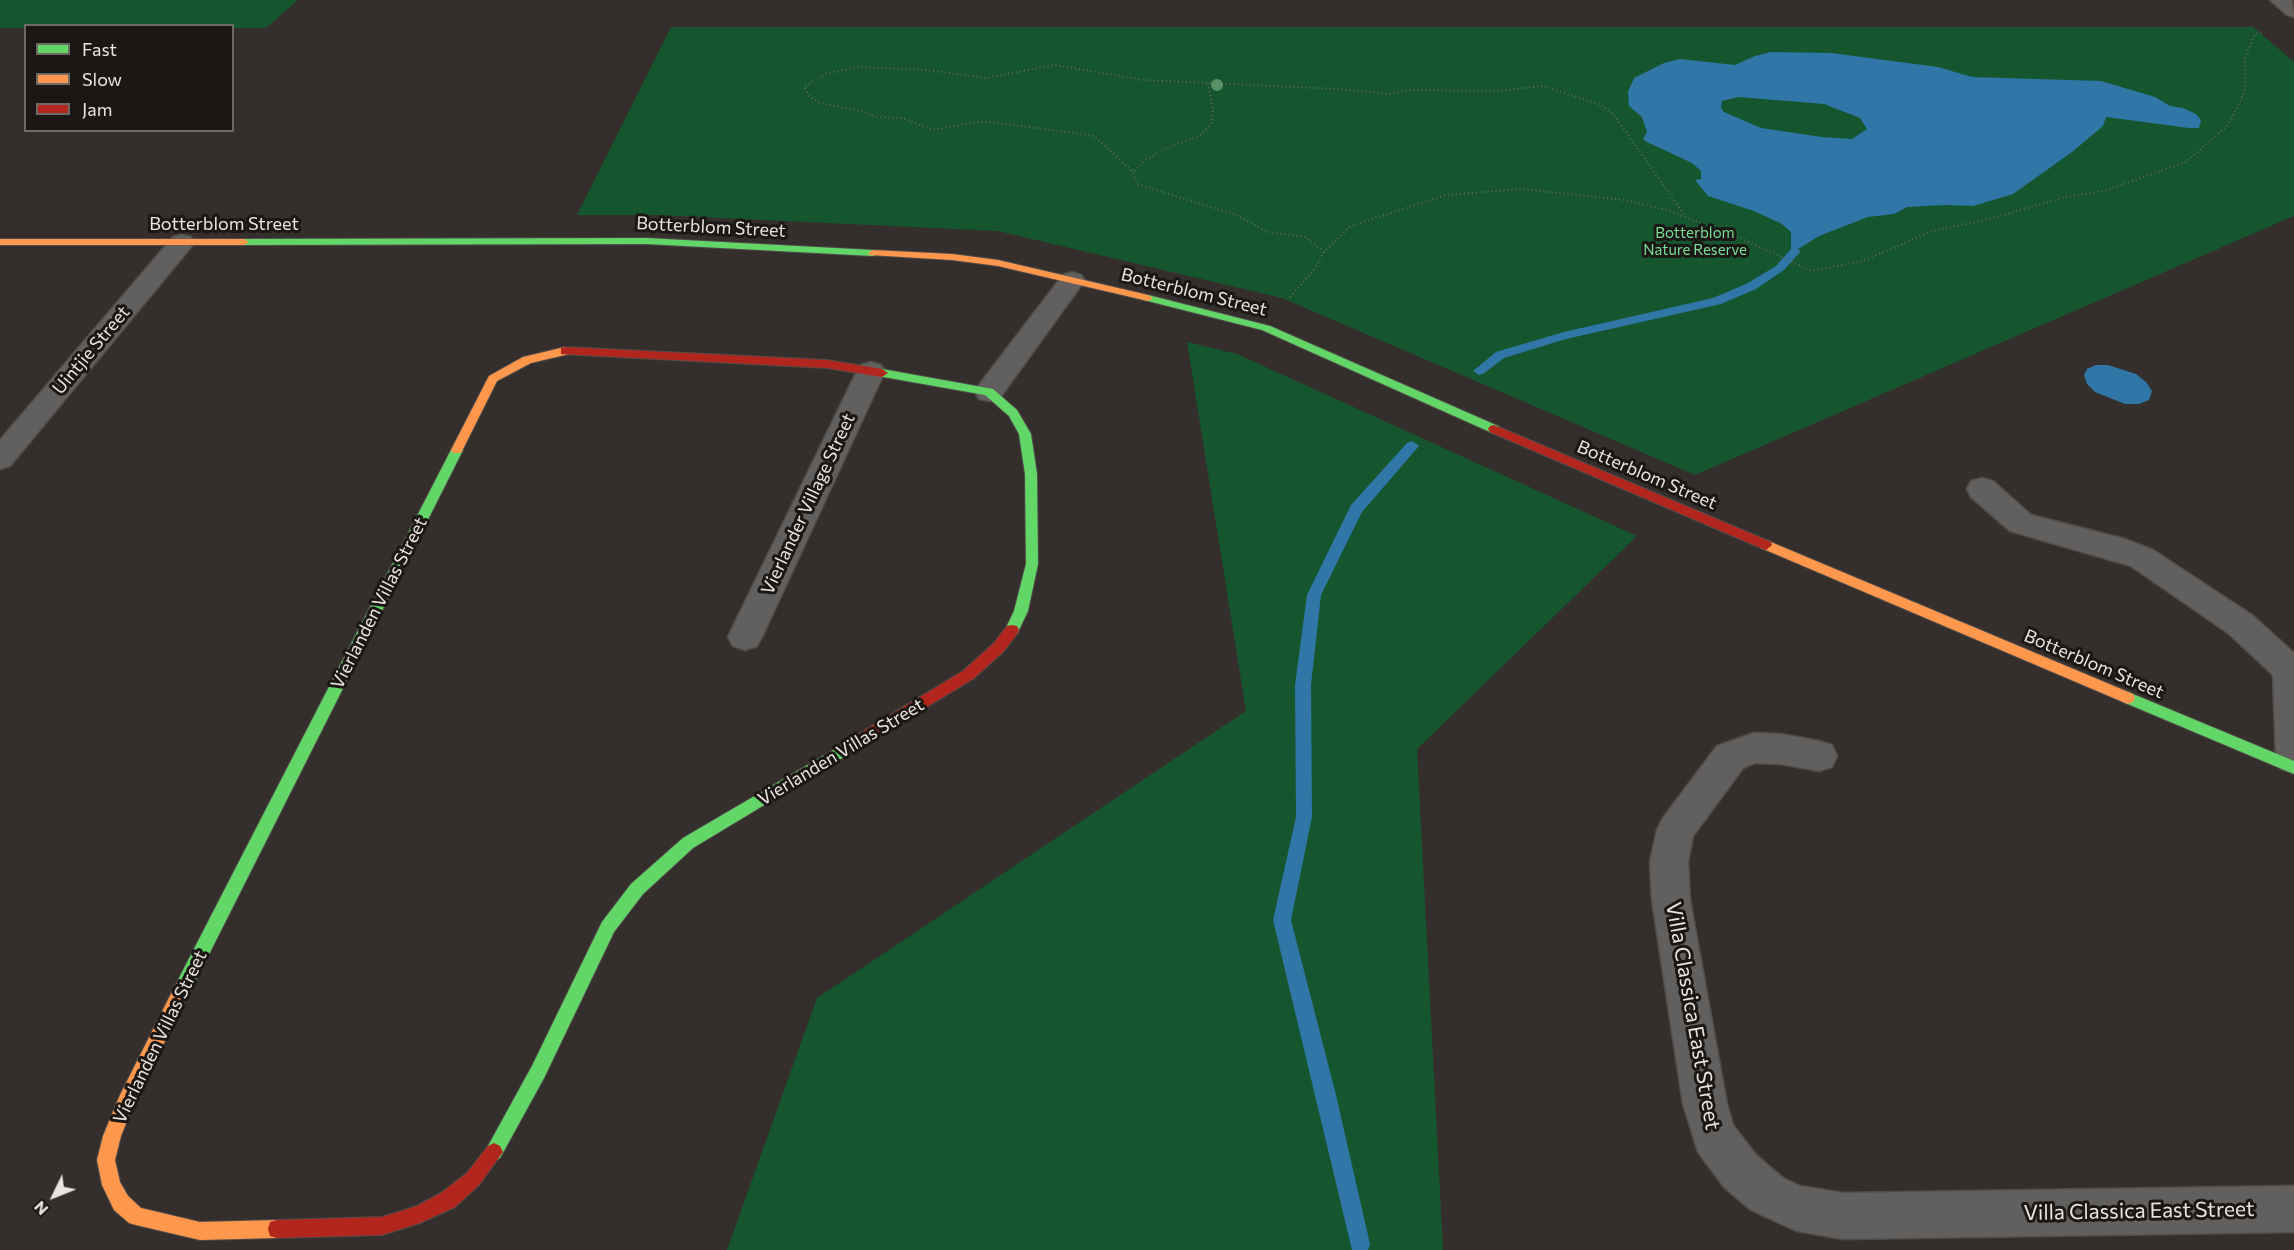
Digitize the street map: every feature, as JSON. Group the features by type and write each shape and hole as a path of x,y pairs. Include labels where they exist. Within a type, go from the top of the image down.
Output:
{"street":[{"path":"2280,0 2294,11"},
{"name":"Botterblom Street","path":"0,242 646,242 952,257 998,263 1192,308 1266,328 1600,475 2294,768"},
{"name":"Uintjie Street","path":"0,459 182,242"},
{"path":"989,392 1072,280"},
{"name":"Vierlanden Villas Street","path":"565,351 827,364 871,371 989,392 1013,413 1025,434 1031,474 1032,564 1021,611 1013,629 999,647 968,675 688,843 652,874 608,927 538,1072 491,1157 473,1179 448,1200 420,1214 382,1226 200,1231 136,1216 121,1203 111,1185 106,1160 112,1136 126,1101 494,379 526,360 565,351"},
{"name":"Vierlander Village Street","path":"745,638 871,371"},
{"path":"1982,489 2021,523 2125,551 2142,558 2241,624 2292,671 2294,758"},
{"name":"Villa Classica East Street","path":"1819,756 1781,749 1754,748 1730,757 1676,830 1669,862 1671,900 1705,1104 1714,1137 1740,1172 1767,1194 1797,1208 1843,1216 2294,1209"}],"path":[{"path":"1266,328 1314,270 1324,252 1351,226 1446,195 1521,189 1625,200 1686,217 1740,238 1812,271 1862,261 1933,231 2131,182 2186,162 2229,124 2245,91 2245,58 2255,34 2270,30"},
{"path":"1324,252 1305,237 1268,232 1236,215 1137,183 1134,171 1094,136 992,122 976,122 933,130 902,118 876,117 861,111 820,103 809,96 804,87 815,78 857,67 928,70 985,78 1020,70 1070,66 1123,77 1389,94 1410,90 1494,92 1543,86 1601,105 1614,115 1686,217"},
{"path":"1134,171 1146,160 1167,148 1201,135 1210,124 1213,111 1208,83"}],"green space":[{"path":"0,0 298,0 266,28 234,28 234,24 24,24 24,28 0,28"},
{"name":"Botterblom Nature Reserve","path":"671,27 2253,27 2294,62 2294,216 1695,475 1282,298 998,231 658,215 577,215"},
{"path":"1187,342 1237,354 1637,536 1417,749 1443,1250 727,1250 817,998 1246,711"}],"water":[{"path":"1771,52 1831,53 1938,67 1972,77 2101,81 2155,97 2170,106 2183,108 2196,114 2201,120 2199,128 2189,128 2106,117 2103,126 2072,152 2013,194 1973,206 1907,207 1894,214 1868,217 1819,236 1795,251 1791,249 1791,232 1782,224 1754,211 1708,196 1695,180 1701,179 1701,171 1692,163 1643,139 1647,132 1642,117 1629,106 1628,92 1634,78 1664,63 1680,59 1735,65","holes":["1738,97 1824,104 1860,118 1867,129 1852,139 1822,137 1761,128 1724,112 1721,108 1722,101"]},
{"path":"2096,365 2108,365 2136,374 2152,391 2149,400 2139,404 2125,404 2095,392 2087,384 2084,375 2087,369"}],"waterway":[{"path":"1479,371 1500,355 1564,336 1717,301 1752,286 1780,268 1795,251"},
{"path":"1360,1244 1326,1095 1282,920 1304,817 1303,685 1314,595 1356,509 1412,446"}],"traffic: fast":[{"path":"244,242 646,241 873,253"},
{"path":"1148,298 1266,328 1494,429"},
{"path":"882,373 989,392 1013,413 1025,434 1031,474 1032,564 1021,611 1012,630"},
{"path":"184,986 457,450"},
{"path":"2128,698 2294,768"},
{"path":"494,1152 538,1072 608,927 637,889 688,843 857,742"}],"traffic: slow":[{"path":"0,242 244,242"},
{"path":"873,253 952,257 998,263 1148,298"},
{"path":"457,450 493,379 527,360 565,351"},
{"path":"1766,545 2128,698"},
{"path":"184,986 126,1101 112,1136 106,1160 111,1185 121,1203 136,1216 200,1231 277,1229"}],"traffic: jam":[{"path":"565,351 827,364 882,373"},
{"path":"1494,429 1766,545"},
{"path":"857,742 968,675 999,647 1012,630"},
{"path":"277,1229 382,1226 420,1214 448,1200 473,1179 494,1152"}]}
